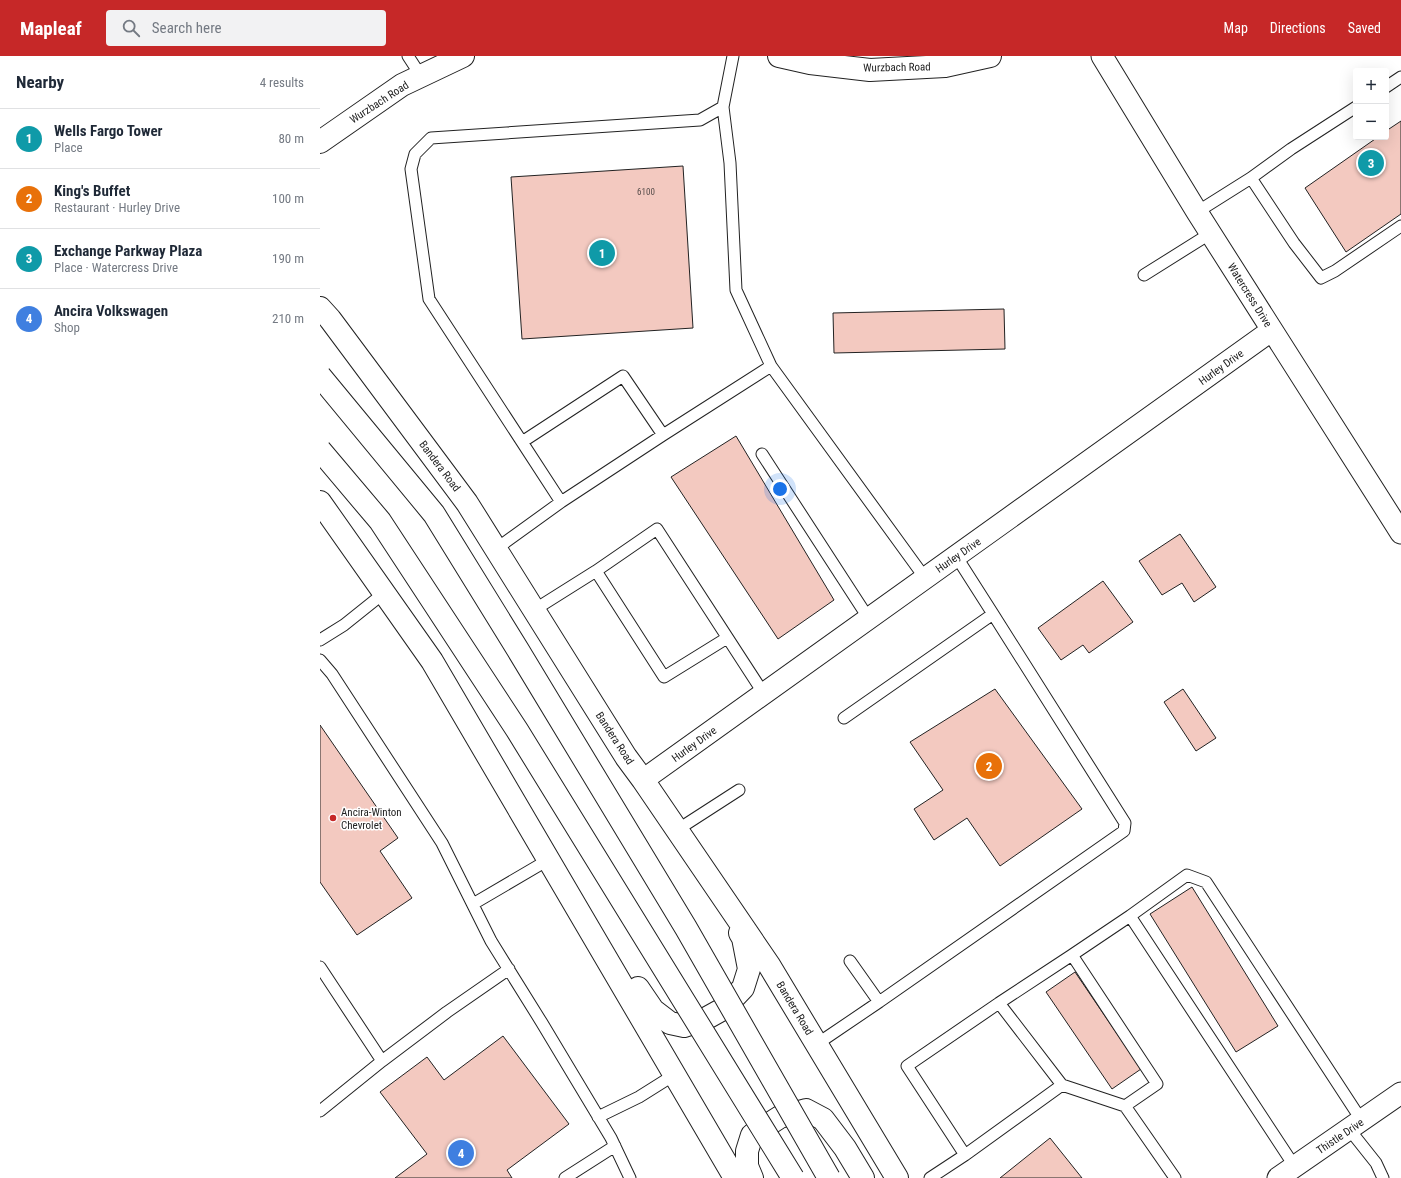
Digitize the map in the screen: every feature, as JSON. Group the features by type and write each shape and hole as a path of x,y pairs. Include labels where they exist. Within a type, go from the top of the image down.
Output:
{"main road":[{"name":"Wurzbach Road","path":"320,142 402,85 462,56"},
{"name":"Wurzbach Road","path":"779,56 810,63 834,61 870,70 945,66 990,56"},
{"name":"Bandera Road","path":"320,308 330,319 467,503 626,757 769,965 897,1178"},
{"path":"320,376 434,514 686,928 829,1178"},
{"path":"320,450 380,521 518,730 793,1178"},
{"path":"320,502 432,662 735,1178"},
{"path":"569,895 638,987 653,1010 670,1023 684,1026 705,1019 723,1008 743,988 749,969 743,938 714,884"},
{"path":"752,1178 747,1166 747,1151 752,1135 780,1117 806,1110 823,1119 845,1148 863,1178"}],"street":[{"name":"Watercress Drive","path":"1102,56 1197,212 1401,533"},
{"name":"Hurley Drive","path":"643,780 1272,330"},
{"name":"Thistle Drive","path":"1287,1172 1355,1125 1399,1099"}],"lane":[{"path":"408,56 421,76"},
{"path":"733,56 723,107 730,163 736,290 771,366 925,578"},
{"path":"1389,85 1401,77"},
{"path":"561,502 429,299 411,169 415,154 432,138 700,120 723,107"},
{"path":"1197,212 1251,178 1291,149 1353,109"},
{"path":"1251,178 1294,243 1321,278 1335,271 1401,226"},
{"path":"1144,275 1211,234"},
{"path":"496,549 561,502 771,366"},
{"path":"522,442 623,376 663,435"},
{"path":"762,454 869,619"},
{"path":"534,610 657,530 764,694"},
{"path":"817,1044 1124,832 1125,823 956,556"},
{"path":"596,571 664,677 727,638"},
{"path":"320,640 344,625 384,593"},
{"path":"844,718 993,614"},
{"path":"320,660 332,674 442,843 491,941 598,1117 615,1146 630,1178"},
{"path":"677,830 739,790"},
{"path":"472,904 548,860"},
{"path":"965,1155 907,1066 1130,916 1187,875 1206,882 1355,1125 1376,1163 1382,1178"},
{"path":"1130,916 1287,1172"},
{"path":"1072,955 1157,1084 1125,1106"},
{"path":"850,961 879,1002"},
{"path":"320,967 382,1061"},
{"path":"320,1112 382,1061 447,1012 509,969"},
{"path":"999,1003 1062,1085 1125,1106 1175,1178"},
{"path":"598,1117 639,1097 674,1075"},
{"path":"930,1178 965,1155 1062,1085"},
{"path":"565,1178 615,1146"}],"building":[{"path":"1401,121 1401,214 1346,252 1305,188 1374,140 1389,140 1389,129"},
{"path":"683,166 693,328 522,339 511,177"},
{"path":"1004,309 1005,349 834,353 833,313"},
{"path":"736,436 834,600 778,639 671,477"},
{"path":"1180,534 1216,587 1194,602 1182,583 1162,595 1139,561"},
{"path":"1103,581 1133,622 1089,653 1083,645 1061,660 1038,628"},
{"path":"995,689 1082,809 1000,866 967,818 934,840 914,809 943,790 910,742"},
{"path":"1183,689 1216,738 1196,751 1164,702"},
{"path":"320,725 398,838 380,851 412,898 357,935 320,882"},
{"path":"1192,887 1278,1026 1236,1052 1150,914"},
{"path":"1075,972 1141,1069 1112,1089 1046,992"},
{"path":"503,1036 569,1124 507,1170 512,1178 395,1178 427,1154 380,1092 427,1057 444,1080"},
{"path":"1050,1138 1082,1178 1000,1178"}],"place":[{"name":"Exchange Parkway Plaza","path":"1371,163"},
{"name":"Wells Fargo Tower","path":"602,253"},
{"name":"King's Buffet","path":"989,766"},
{"name":"Ancira-Winton Chevrolet","path":"333,818"},
{"name":"Ancira Volkswagen","path":"461,1153"}]}
